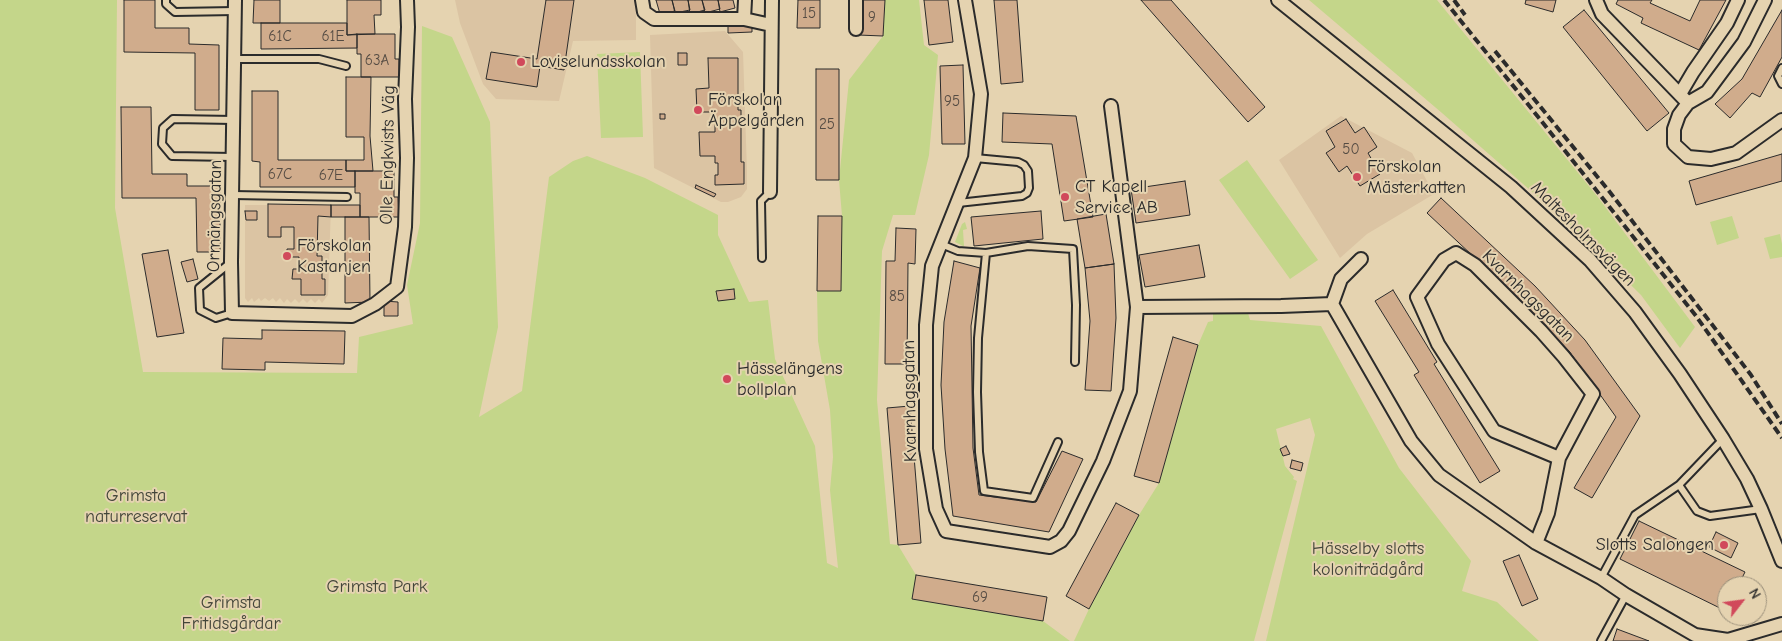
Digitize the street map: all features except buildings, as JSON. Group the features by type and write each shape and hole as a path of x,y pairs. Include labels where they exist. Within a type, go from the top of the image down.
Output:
{"street":[{"name":"Olle Engkvists Väg","path":"232,313 352,316 375,304 397,287 406,217 407,158 404,100 408,27 407,0"},
{"path":"642,0 644,12 654,19 744,19 771,25"},
{"path":"744,19 745,0"},
{"path":"770,192 772,0"},
{"path":"856,0 856,29"},
{"name":"Kvarnhagsgatan","path":"965,0 981,94 975,158 932,266 926,325 926,449 936,509 946,531 1050,547 1061,541 1069,531 1103,461 1130,391 1137,307 1111,106"},
{"name":"Maltesholmsvägen","path":"1278,0 1512,187 1590,260 1635,312 1680,374 1723,439 1747,479 1782,561"},
{"path":"1596,0 1602,14 1684,98"},
{"path":"1738,0 1726,23 1693,72 1674,129 1674,144 1688,157 1711,159 1736,153 1782,120"},
{"path":"1684,98 1707,92 1744,42 1765,0"},
{"name":"Ormängsgatan","path":"232,313 235,6"},
{"name":"Kvarnhagsgatan","path":"1536,542 1548,513 1558,458 1592,394 1564,357 1541,332 1475,265 1456,253 1444,260 1417,297 1438,344 1494,431 1558,458"},
{"path":"1332,304 1342,279 1361,259"},
{"path":"1137,307 1332,304"},
{"path":"1332,304 1411,441 1439,475 1536,542 1602,578 1626,595 1695,635 1728,640 1782,624"}],"lane":[{"path":"166,0 166,4 175,12 235,6"},
{"path":"235,59 319,59 346,66"},
{"path":"1782,68 1778,76 1782,84"},
{"path":"233,157 172,156 162,144 162,128 173,119 234,120"},
{"path":"958,203 1022,196 1027,193 1029,188 1028,171 1024,165 1018,162 975,158"},
{"path":"762,258 761,201 770,192"},
{"path":"233,195 346,197"},
{"path":"941,244 958,251 986,253 1028,246 1073,249 1076,305 1075,362"},
{"path":"986,253 978,338 979,452 984,491 1033,498 1058,442"},
{"path":"231,262 199,288 200,310 216,318 232,313"},
{"path":"1602,578 1634,515 1680,484 1723,439"},
{"path":"1680,484 1696,511 1710,516 1761,509"},
{"path":"1601,641 1626,595"}],"shaded area":[{"name":"Loviselundsskolan","path":"455,0 636,0 636,40 573,41 559,101 496,99 483,84 460,23"},
{"name":"Förskolan Äppelgården","path":"725,31 743,52 747,189 741,197 728,202 721,202 654,168 650,35"},
{"name":"Förskolan Mästerkatten","path":"1341,116 1412,153 1434,194 1367,234 1340,258 1279,160"},
{"name":"Förskolan Kastanjen","path":"245,205 331,205 328,295 322,303 319,299 315,303 311,299 307,303 303,299 299,303 295,299 291,303 287,299 284,303 280,298 276,302 273,298 269,301 265,298 261,301 259,298 254,302 252,298 248,302 245,298"}],"green space":[{"name":"Grimsta naturreservat","path":"0,0 117,0 115,208 143,372 357,373 359,337 413,324 407,285 420,223 422,26 452,37 490,122 498,327 479,417 522,391 549,177 573,161 587,156 645,178 718,215 718,235 749,302 768,300 775,359 815,446 827,563 838,568 830,490 833,457 830,410 818,341 817,291 841,291 842,216 839,180 849,80 883,36 885,0 919,0 924,45 938,55 929,155 915,215 893,215 882,251 877,400 890,544 898,545 916,575 912,599 1043,621 1070,641 0,641"},
{"path":"1309,0 1437,0 1597,196 1695,327 1680,348 1641,295 1571,226"},
{"path":"640,52 643,137 601,138 597,54"},
{"path":"1247,160 1318,260 1290,279 1219,180"},
{"path":"1732,216 1739,238 1717,245 1710,222"},
{"path":"965,222 967,229 963,230 963,246 955,242 962,224"},
{"path":"1780,234 1782,257 1770,259 1764,238"},
{"name":"Hässelby slotts koloniträdgård","path":"1248,313 1250,320 1321,326 1399,468 1471,561 1462,591 1497,602 1539,641 1266,641 1315,435 1310,418 1276,429 1285,466 1294,477 1293,479 1297,481 1254,641 1074,641 1139,515 1159,483 1198,345 1208,322 1213,321 1213,314"}],"railway":[{"path":"1444,0 1696,316 1782,438"},
{"path":"1454,0 1465,15"},
{"path":"1495,51 1609,191 1751,375 1782,424"}],"place":[{"name":"Loviselundsskolan","path":"521,62"},
{"name":"Förskolan Äppelgården","path":"698,110"},
{"name":"Förskolan Mästerkatten","path":"1357,177"},
{"name":"CT Kapell Service AB","path":"1065,197"},
{"name":"Förskolan Kastanjen","path":"287,256"},
{"name":"Hässelängens bollplan","path":"727,379"},
{"name":"Slotts Salongen","path":"1724,545"}],"park label":[{"name":"Grimsta Park","path":"377,587"},
{"name":"Grimsta Fritidsgårdar","path":"231,613"}]}
